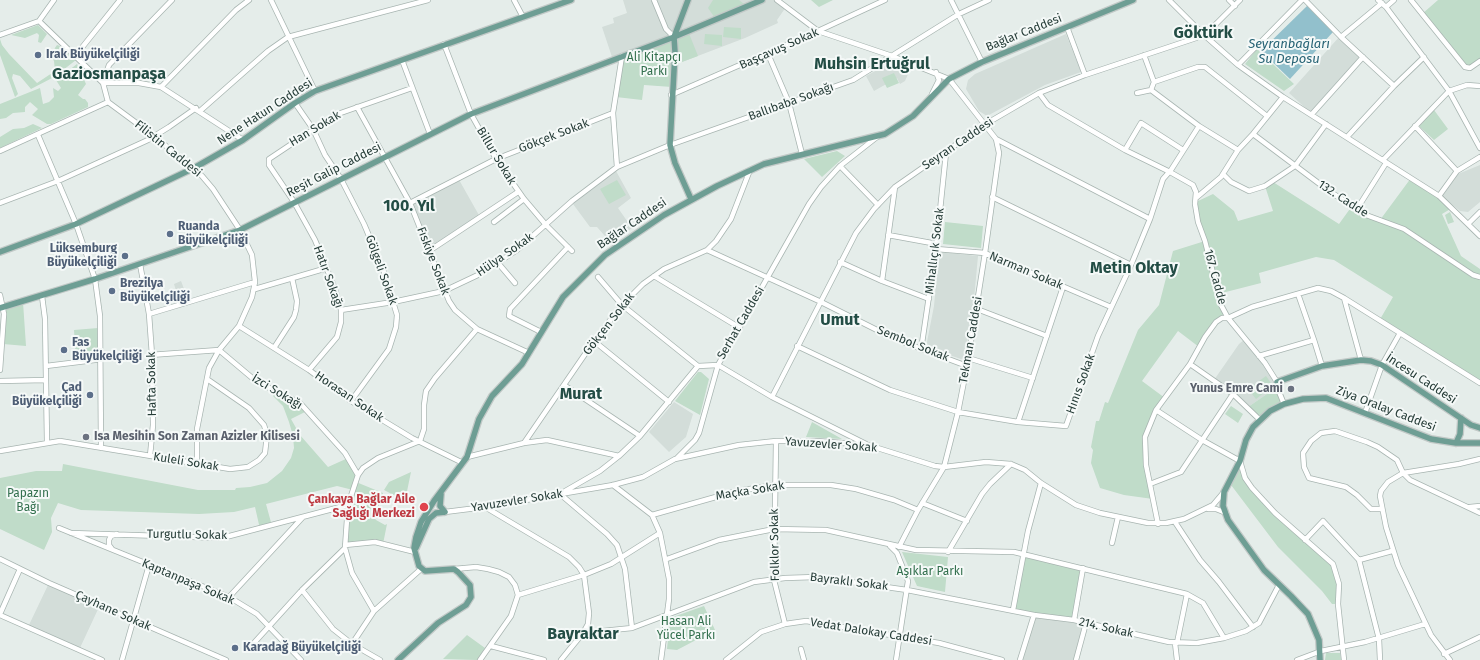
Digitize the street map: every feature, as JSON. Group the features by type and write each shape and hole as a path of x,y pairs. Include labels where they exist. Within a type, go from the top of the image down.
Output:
{"main road":[{"name":"Nene Hatun Caddesi","path":"0,252 76,224 194,168 243,140 295,103 315,91 571,0"},
{"path":"688,0 674,37 675,52 670,145 675,163 691,199"},
{"name":"Reşit Galip Caddesi","path":"2,307 95,279 240,230 471,114 674,37 762,0"},
{"name":"Bağlar Caddesi","path":"415,552 416,537 421,522 431,504 467,457 479,419 487,404 498,388 522,364 563,297 606,255 643,228 691,199 750,170 764,164 802,154 877,137 905,122 949,79 982,62 1068,28 1125,2 1133,0"},
{"name":"İncesu Caddesi","path":"1277,382 1322,366 1361,360 1371,361 1382,366 1461,418 1480,428"},
{"name":"Ziya Oralay Caddesi","path":"1224,492 1240,461 1249,433 1260,420 1284,404 1303,399 1326,398 1415,434 1456,443 1480,443"},
{"path":"1456,443 1460,434 1461,418"},
{"name":"Bağlar Caddesi","path":"444,488 439,502 441,508 445,512"},
{"path":"1224,492 1222,503 1226,514 1252,555 1264,570 1308,614 1319,640 1321,651 1320,660"},
{"path":"398,660 438,623 470,601 470,585 464,577 454,569 430,571 421,569 416,560 415,552 429,519 434,514 445,512"}],"street":[{"path":"0,35 39,21 54,0"},
{"path":"76,55 120,0"},
{"path":"103,83 109,65 172,0"},
{"path":"161,87 236,10 249,0"},
{"path":"271,0 315,91"},
{"path":"0,203 58,181 154,136 198,109 268,51 288,37 426,0"},
{"path":"514,0 523,16"},
{"path":"654,0 666,29 674,37"},
{"path":"777,0 818,32 892,56 936,72 949,79 996,139 1150,219"},
{"name":"Başçavuş Sokak","path":"672,95 818,32 885,0"},
{"path":"952,0 982,62"},
{"name":"Ballıbaba Sokağı","path":"670,145 853,80 959,14 989,0"},
{"path":"1169,0 1203,34 1238,65 1284,97 1439,196 1480,236"},
{"path":"1229,0 1235,6"},
{"name":"Seyran Caddesi","path":"772,397 819,301 856,233 878,205 895,187 946,153 984,125 1039,94 1085,75 1196,38 1203,34 1240,0"},
{"path":"1238,65 1303,0 1394,86"},
{"path":"1341,37 1382,3 1394,0"},
{"path":"1411,0 1465,67 1470,68 1480,61"},
{"path":"1382,3 1449,91 1480,148"},
{"path":"0,151 108,102 103,83 76,55 39,21"},
{"path":"1068,28 1085,75"},
{"name":"Billur Sokak","path":"444,44 471,114 496,160 518,192 546,225 572,251"},
{"path":"768,54 789,103 802,154"},
{"path":"1144,55 1154,82 1151,90"},
{"path":"617,167 613,113 622,56"},
{"path":"1347,137 1394,86 1424,57"},
{"path":"1312,114 1363,58"},
{"path":"402,60 430,134"},
{"path":"1154,82 1198,67 1205,67 1267,116"},
{"name":"Bağlar Caddesi","path":"931,98 938,82 936,72"},
{"path":"103,83 139,83 161,87 198,109 243,140"},
{"path":"1357,209 1384,161 1449,91 1466,85 1480,86"},
{"name":"Han Sokak","path":"294,202 268,162 271,156 335,115 412,88"},
{"path":"1137,93 1151,90 1199,126 1238,150"},
{"name":"167. Cadde","path":"1039,94 1048,105 1125,150 1193,185 1196,198 1195,204 1198,222 1205,241 1221,305 1228,318 1259,356 1277,382 1277,387 1284,404"},
{"path":"1196,198 1223,174 1238,150 1254,134 1267,116 1284,97"},
{"name":"Filistin Caddesi","path":"108,102 194,168 213,189 240,230 252,255 255,289 239,326 214,358 207,379 197,429 197,464"},
{"name":"Gölgeli Sokak","path":"295,103 312,129 325,155 341,179 383,269 397,315 394,338 377,367 351,401"},
{"name":"Fıskiye Sokak","path":"357,107 386,156 410,202 444,291 455,310 477,329 529,353"},
{"name":"Gökçek Sokak","path":"410,202 496,160 613,113"},
{"path":"1125,150 1141,123 1183,150"},
{"path":"1223,174 1231,182 1249,191 1273,182 1295,166 1326,124"},
{"name":"Hınıs Sokak","path":"797,346 890,390 958,412 1018,422 1066,426 1098,336 1131,265 1150,219 1163,179 1170,172 1199,126"},
{"path":"1415,126 1457,171"},
{"path":"38,134 76,224 95,279 100,316 102,360 102,448"},
{"name":"132. Cadde","path":"1254,134 1295,166 1357,209 1374,219 1404,228 1473,275 1480,277"},
{"name":"Serhat Caddesi","path":"698,366 718,365 809,204 821,187 840,166 877,137"},
{"name":"Tekman Caddesi","path":"899,547 918,510 944,466 958,412 977,309 985,253 998,153 996,139"},
{"name":"Hülya Sokak","path":"341,310 394,302 444,291 480,274 517,250 572,201 617,167 670,145"},
{"name":"Mihallıçık Sokak","path":"921,350 936,246 946,153"},
{"path":"1439,196 1457,171 1480,157"},
{"path":"840,166 878,205"},
{"name":"Gökçen Sokak","path":"524,443 594,341 622,304 643,284 654,276 675,263 707,250 716,242 731,219 750,170"},
{"path":"882,281 895,187"},
{"path":"429,251 518,192"},
{"path":"992,197 1131,265"},
{"path":"494,222 524,199"},
{"name":"Hatır Sokağı","path":"294,202 315,240 327,268 341,310 341,322 337,337 309,370"},
{"path":"1468,224 1480,212"},
{"name":"Narman Sokak","path":"888,235 936,246 985,253 1112,307"},
{"path":"541,332 509,316 510,309 568,247"},
{"name":"Sembol Sokak","path":"707,250 819,301 895,339 967,366"},
{"path":"840,262 882,281 929,299"},
{"path":"498,263 515,283"},
{"name":"Hafta Sokak","path":"140,264 149,314 153,418 150,456"},
{"path":"255,289 327,268"},
{"path":"654,276 740,328"},
{"path":"598,277 622,304 698,366 640,436 619,456 600,471 560,494 607,534 617,545 622,557 632,628"},
{"path":"274,348 294,317 296,310 297,301 292,278"},
{"path":"149,314 255,282"},
{"path":"1018,422 1063,287"},
{"path":"1158,524 1144,450 1145,437 1156,410 1190,364 1211,327 1222,318 1228,318 1252,308 1318,288 1331,291 1480,383"},
{"path":"1298,294 1322,366"},
{"path":"0,295 4,332 0,370"},
{"path":"42,296 45,319 47,442"},
{"path":"1344,298 1361,360"},
{"path":"977,309 1047,336"},
{"name":"Horasan Sokak","path":"239,326 309,370 351,401 420,441 463,463"},
{"path":"374,611 365,598 352,573 345,547 348,505 358,475 363,468 378,458 420,441 424,429 424,405 426,391 435,378 477,329"},
{"path":"1365,413 1382,366 1400,333"},
{"path":"1259,356 1314,340"},
{"path":"594,341 669,402"},
{"path":"151,355 219,350"},
{"name":"İzci Sokağı","path":"219,350 257,382 300,403 345,453 358,475"},
{"path":"968,358 1033,378"},
{"path":"46,366 102,360"},
{"path":"1190,364 1233,394 1260,420"},
{"path":"675,459 695,440 699,433 718,365 772,397 868,445"},
{"name":"Kuleli Sokak","path":"0,451 60,441 230,469 248,467 259,460 265,453 267,435 264,425 258,416 249,408 207,379"},
{"path":"0,381 46,380"},
{"path":"564,385 640,436"},
{"path":"1150,484 1181,472 1233,394"},
{"path":"1156,410 1202,440 1240,461 1245,478 1252,488 1275,513 1330,562 1336,570 1339,584 1338,604 1344,660"},
{"path":"1382,509 1371,509 1357,495 1346,487 1309,478 1304,467 1304,453 1311,441 1320,433 1335,431 1378,447 1397,460 1403,473 1410,480 1480,513"},
{"path":"467,457 524,443 547,440 619,456"},
{"name":"Yavuzevler Sokak","path":"445,512 486,507 613,485 643,477 675,459 739,445 776,440 817,441 868,445 935,466 986,462 1011,464 1025,470 1040,483 1076,505 1100,513 1158,524 1175,522 1207,509"},
{"name":"Folklor Sokak","path":"776,440 774,580 785,624"},
{"path":"1450,660 1444,654 1425,624 1392,551 1380,496 1383,486 1394,477 1403,473 1480,459"},
{"path":"948,552 990,484 1011,464"},
{"path":"1013,610 1025,554 1028,531 1040,483"},
{"path":"613,485 652,515 660,533 667,559 670,579 661,660"},
{"name":"Maçka Sokak","path":"652,515 736,491 775,485 831,485 856,489 888,498 918,510"},
{"path":"1207,509 1216,502 1224,492"},
{"path":"922,503 967,521"},
{"name":"Turgutlu Sokak","path":"71,532 222,538 348,505"},
{"path":"1469,507 1480,506"},
{"path":"486,507 569,557 580,566 584,575 589,613 588,624 584,633 561,660"},
{"path":"1207,509 1216,508 1226,514"},
{"path":"229,597 303,517"},
{"path":"1112,543 1118,517"},
{"path":"1305,540 1323,521 1359,560 1379,639 1380,660"},
{"path":"1175,522 1200,560 1219,582 1253,627"},
{"name":"Kaptanpaşa Sokak","path":"59,528 229,597 257,614 301,660"},
{"path":"667,559 719,540 774,529 826,530 899,547 948,552 1014,552 1187,594 1203,603 1224,638"},
{"path":"117,552 109,545 109,540 111,536 124,533"},
{"path":"518,594 584,575 611,564 660,533"},
{"path":"253,644 302,590 345,547 364,543 383,544 415,552"},
{"path":"889,545 897,553 902,562 908,581 901,636 896,660"},
{"path":"1359,560 1392,551"},
{"name":"Çayhane Sokak","path":"0,559 20,570 226,660"},
{"path":"122,660 148,565"},
{"path":"454,569 476,567 499,572 509,577 515,585 518,594 511,616 480,660"},
{"path":"1074,620 1083,568"},
{"path":"352,644 374,611 421,569"},
{"path":"20,570 0,615 102,660"},
{"name":"Bayraklı Sokak","path":"584,633 632,628 754,582 816,577 907,590"},
{"name":"214. Sokak","path":"907,590 1034,615 1074,620 1176,643 1206,642 1224,638 1253,627 1262,619 1279,584"},
{"path":"302,590 333,629 352,644 380,660"},
{"path":"1177,660 1176,643 1187,594"},
{"path":"1020,660 1034,615"},
{"name":"Vedat Dalokay Caddesi","path":"726,660 761,632 785,624 806,621 939,643 1002,660"},
{"path":"1076,660 1086,623"},
{"path":"1297,660 1321,651 1379,639 1425,624"},
{"path":"1444,654 1480,637"},
{"path":"491,646 544,660"},
{"path":"801,648 804,660"}],"shaded area":[{"path":"623,0 777,0 786,7 777,20 778,23 745,38 674,65 613,60 602,27 614,23 613,18 627,13"},
{"path":"1066,34 1081,72 1045,85 987,116 979,111 966,89 968,80 975,74"},
{"path":"1340,36 1363,57 1312,114 1289,93"},
{"path":"890,63 910,70 905,81 900,84 897,78 874,91 866,76"},
{"path":"1480,165 1480,202 1468,212 1460,211 1442,196 1458,174"},
{"path":"616,171 631,198 618,208 632,228 611,243 597,227 590,227 573,204"},
{"path":"458,178 480,217 429,251 410,203"},
{"path":"939,252 978,256 973,310 964,358 961,359 926,347 934,306"},
{"path":"181,281 186,294 178,297 174,284"},
{"path":"1245,339 1277,382 1277,387 1248,407 1214,380 1239,344"},
{"path":"674,402 693,414 686,437 669,452 649,432"},
{"path":"49,583 100,605 79,650 28,627"},
{"path":"1034,615 1086,623 1076,660 1020,660"}],"green space":[{"path":"713,0 739,0 744,4 715,18 708,8"},
{"path":"811,0 833,0 819,7"},
{"path":"1438,0 1480,0 1480,61 1469,68 1422,14"},
{"path":"38,25 47,34 41,43 38,42 39,35 37,33 25,38 11,35"},
{"path":"724,27 741,28 741,39 723,37"},
{"name":"Ali Kitapçı Parkı","path":"688,31 698,56 674,65 672,87 644,85 642,100 616,97 622,56"},
{"path":"705,34 722,35 722,46 704,44"},
{"path":"0,39 2,45 9,54 37,83 55,71 54,61 50,55 57,45 76,60 54,77 31,89 20,76 13,74 12,78 18,94 15,97 0,55"},
{"path":"1257,49 1294,84 1284,91 1245,64"},
{"path":"77,64 86,84 78,95 85,99 88,103 88,107 51,124 47,124 32,115 38,109 30,102 25,107 25,112 13,113 6,118 0,119 0,104 40,88 43,104 49,102 54,97 53,88 58,91 61,88 56,80"},
{"path":"894,73 899,83 887,88 882,78"},
{"path":"1434,110 1448,129 1434,140 1419,126"},
{"path":"33,124 42,128 0,148 0,137 13,129 24,128"},
{"path":"837,151 845,156 822,177 804,159"},
{"path":"1411,178 1452,208 1442,214 1461,256 1480,269 1480,383 1379,321 1393,297 1334,260 1316,257 1259,273 1261,283 1218,294 1228,318 1222,318 1199,347 1178,331 1142,381 1165,398 1148,427 1144,450 1153,499 1124,495 1100,488 1091,463 1093,450 1091,447 1096,421 1099,421 1105,402 1108,403 1138,330 1159,305 1173,251 1205,241 1198,222 1198,201 1213,194 1234,211 1238,221 1273,211 1265,186 1273,182 1339,224 1352,206 1380,220"},
{"path":"617,180 626,195 609,204 600,189"},
{"path":"1450,212 1454,222 1448,224 1445,215"},
{"path":"945,222 983,226 981,248 943,244"},
{"path":"23,302 26,346 3,344 3,307"},
{"path":"98,328 100,358 76,360 74,330"},
{"path":"698,372 701,372 709,379 700,415 675,401"},
{"path":"1266,376 1273,386 1256,399 1248,389"},
{"path":"1277,387 1284,404 1260,420 1248,407"},
{"name":"Papazın Bağı","path":"276,391 290,397 307,411 291,419 300,435 328,467 348,458 358,475 356,482 383,493 378,508 372,514 376,520 385,525 387,524 383,544 345,545 348,505 353,490 337,486 266,504 272,526 260,529 255,507 234,512 199,514 81,510 58,503 51,518 52,532 44,550 0,529 0,478 36,471 62,471 63,464 198,490 235,490 236,488 250,487 267,483 282,471 291,458 294,448 293,436 283,406 273,396"},
{"path":"1231,406 1243,414 1238,423 1225,414"},
{"path":"812,422 842,439 806,437"},
{"path":"1240,461 1245,478 1275,513 1333,564 1337,577 1338,604 1332,604 1322,591 1278,547 1228,481"},
{"path":"411,472 405,501 384,490 389,482"},
{"name":"Aşıklar Parkı","path":"902,552 948,557 945,592 917,586"},
{"path":"1025,554 1083,568 1074,620 1013,610"},
{"name":"Hasan Ali Yücel Parkı","path":"704,606 715,630 677,650 667,649 670,618"},
{"path":"467,635 485,648 477,660 443,659"},
{"path":"1326,653 1340,653 1341,660 1325,660"}],"water":[{"name":"Seyranbağları Su Deposu","path":"1307,6 1333,32 1290,79 1261,51"}],"place":[{"name":"Irak Büyükelçiliği","path":"38,55"},
{"name":"Ruanda Büyükelçiliği","path":"170,234"},
{"name":"Lüksemburg Büyükelçiliği","path":"125,256"},
{"name":"Brezilya Büyükelçiliği","path":"112,291"},
{"name":"Fas Büyükelçiliği","path":"64,350"},
{"name":"Yunus Emre Cami","path":"1291,389"},
{"name":"Çad Büyükelçiliği","path":"90,395"},
{"name":"Isa Mesihin Son Zaman Azizler Kilisesi","path":"86,437"},
{"name":"Çankaya Bağlar Aile Sağlığı Merkezi","path":"424,507"},
{"name":"Karadağ Büyükelçiliği","path":"235,648"}],"district":[{"name":"Göktürk","path":"1203,34"},
{"name":"Muhsin Ertuğrul","path":"872,65"},
{"name":"Gaziosmanpaşa","path":"109,75"},
{"name":"100. Yıl","path":"409,207"},
{"name":"Metin Oktay","path":"1134,269"},
{"name":"Umut","path":"840,321"},
{"name":"Murat","path":"581,395"},
{"name":"Bayraktar","path":"583,635"}]}
